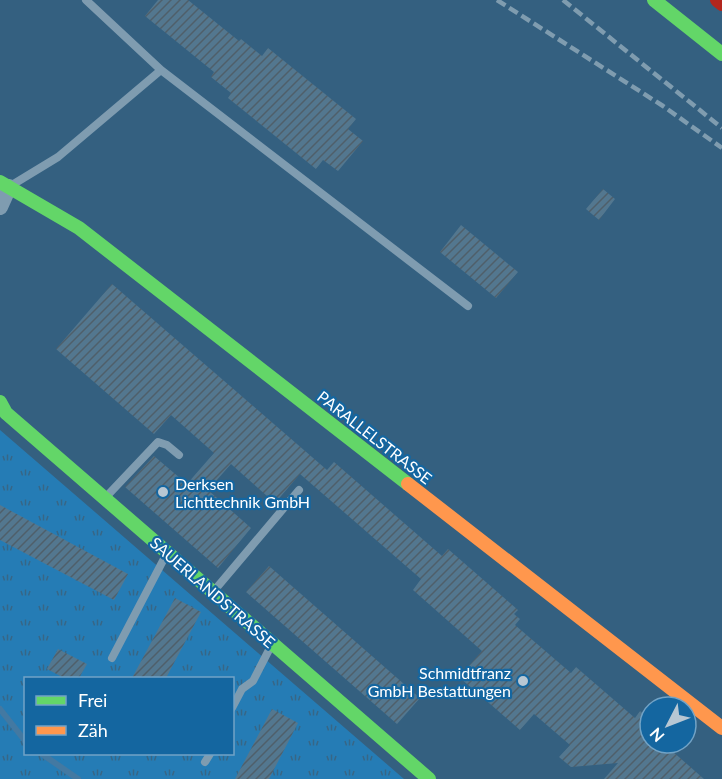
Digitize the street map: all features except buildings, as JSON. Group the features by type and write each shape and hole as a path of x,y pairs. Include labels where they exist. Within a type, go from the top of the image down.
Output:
{"main road":[{"path":"654,0 722,54"},
{"path":"717,0 722,4"},
{"name":"PARALLELSTRASSE","path":"5,184 79,228 722,728"},
{"name":"SAUERLANDSTRASSE","path":"2,411 429,779"}],"street":[{"path":"0,207 5,184"}],"lane":[{"path":"86,0 161,70 468,306"},
{"path":"5,184 58,157 161,70"},
{"path":"105,499 158,442 180,455"},
{"path":"212,592 299,489"},
{"path":"112,658 167,552"},
{"path":"234,704 242,690 253,681 272,644"},
{"path":"205,762 209,755"}],"green space":[{"path":"0,430 404,779 0,779"}],"waterway":[{"path":"0,709 24,739"},
{"path":"43,755 78,779"}],"railway":[{"path":"497,0 663,106 722,148"},
{"path":"563,0 722,128"}],"traffic: fast":[{"path":"654,0 722,54"},
{"path":"0,182 79,228 408,484"},
{"path":"0,402 6,413 429,779"}],"traffic: slow":[{"path":"408,484 722,728"}],"traffic: jam":[{"path":"717,0 722,4"}],"place":[{"name":"Derksen Lichttechnik GmbH","path":"163,492"},
{"name":"Schmidtfranz GmbH Bestattungen","path":"523,681"}]}
